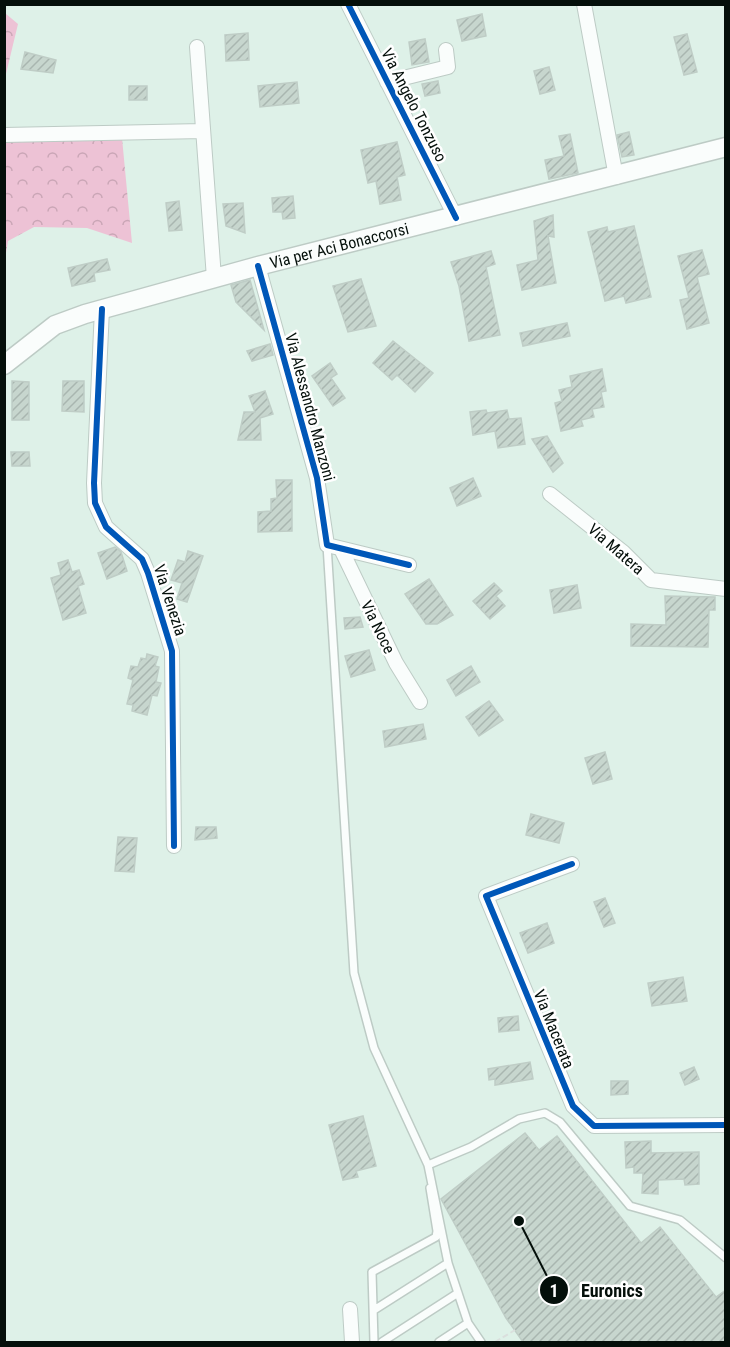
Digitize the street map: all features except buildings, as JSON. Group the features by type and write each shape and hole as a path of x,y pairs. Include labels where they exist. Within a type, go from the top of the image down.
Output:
{"main road":[{"path":"692,157 726,135"},
{"name":"Via per Aci Bonaccorsi","path":"4,365 55,325 102,309 258,266 456,218 726,147"}],"street":[{"name":"Via Angelo Tonzuso","path":"348,4 456,218"},
{"path":"584,4 616,177"},
{"path":"197,47 214,278"},
{"path":"387,82 448,67 446,50"},
{"path":"4,135 203,131"},
{"name":"Via Alessandro Manzoni","path":"258,266 334,547"},
{"name":"Via Venezia","path":"102,309 95,503 106,527 142,559 172,651 174,846"},
{"name":"Via Matera","path":"550,495 623,552 651,580 726,589"},
{"path":"334,547 409,565"},
{"name":"Via Noce","path":"334,547 396,663 420,702"},
{"name":"Via Macerata","path":"572,864 486,897 573,1106 594,1126 726,1125"},
{"path":"350,1309 352,1342"}],"lane":[{"path":"334,547 354,973 374,1048 428,1165 448,1263 468,1323 481,1342"},
{"path":"428,1165 471,1147 519,1119 545,1113 560,1122 630,1206 680,1220 726,1258"},
{"path":"374,1342 372,1272 436,1237 428,1165"},
{"path":"374,1310 448,1263"},
{"path":"382,1342 458,1293"},
{"path":"439,1342 468,1323"}],"path":[{"path":"495,1342 515,1330"}],"green space":[{"path":"5,13 18,24 5,78"},
{"path":"122,138 132,243 87,228 34,227 8,241 5,259 5,142"}],"cycle path":[{"path":"348,4 456,218"},
{"path":"258,266 317,478 327,545 409,565"},
{"path":"102,309 95,503 106,527 142,559 172,651 174,846"},
{"path":"572,864 486,896 573,1106 594,1126 726,1125"}],"place":[{"name":"Euronics","path":"519,1221"}]}
